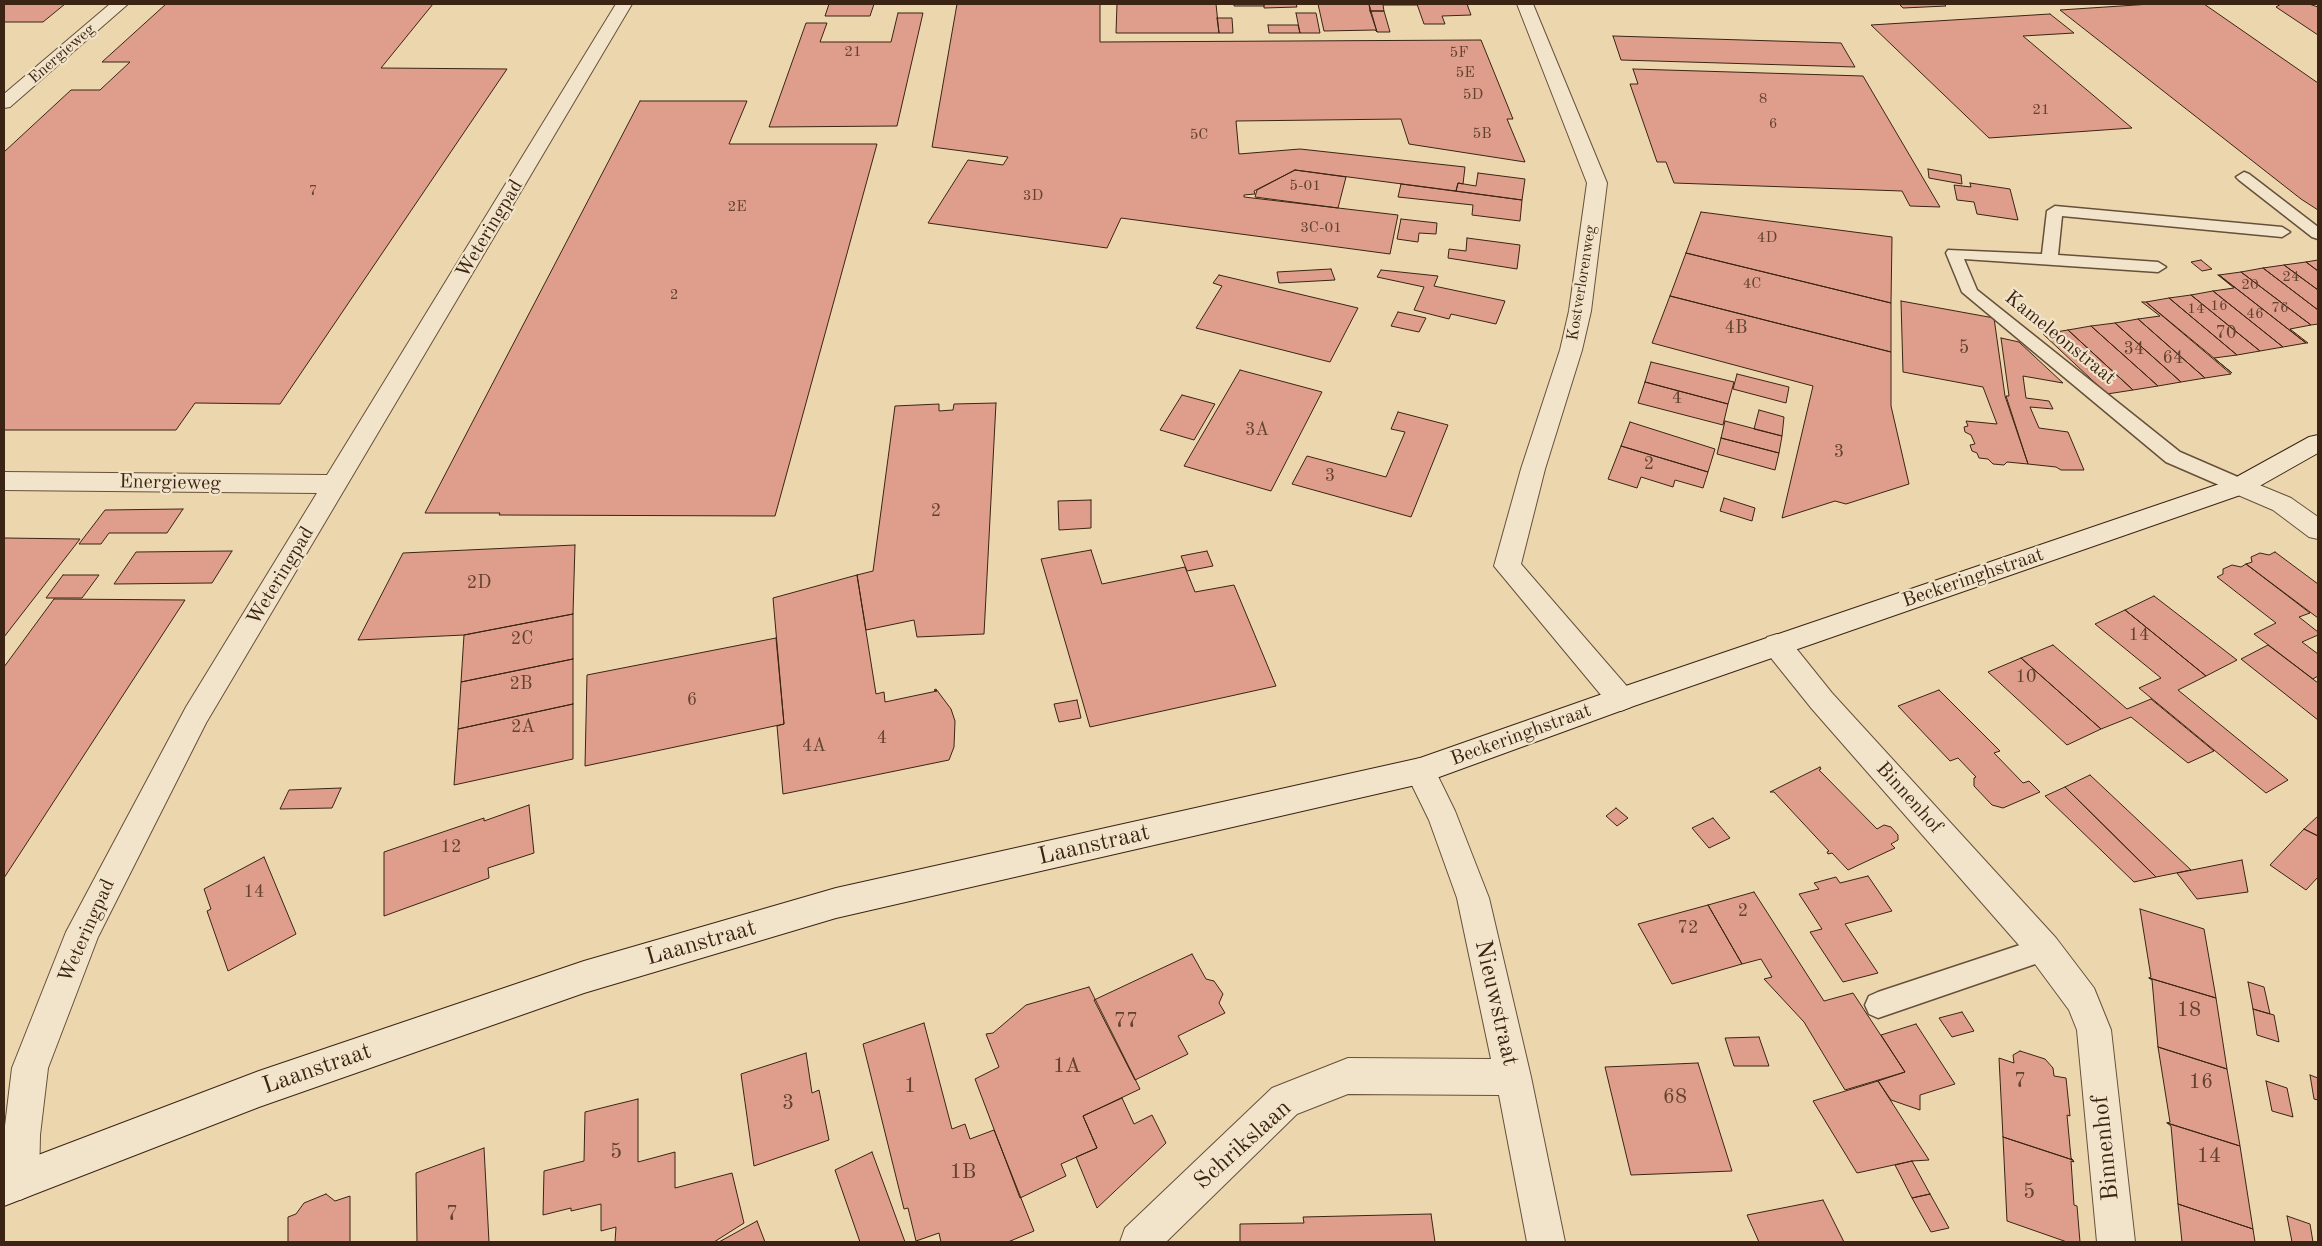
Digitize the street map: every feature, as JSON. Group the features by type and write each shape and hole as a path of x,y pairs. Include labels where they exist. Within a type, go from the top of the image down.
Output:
{"street":[{"name":"Energieweg","path":"4,103 120,4"},
{"name":"Weteringpad","path":"12,1184 22,1135 30,1068 83,932 196,715 624,4"},
{"name":"Kostverlorenweg","path":"1507,566 1533,469 1571,350 1580,311 1596,183 1525,4"},
{"name":"Beckeringhstraat","path":"1420,772 1621,699 2240,486 2318,442"},
{"name":"Energieweg","path":"4,481 336,484"},
{"path":"2240,486 2282,504 2318,530"},
{"name":"Beckeringhstraat","path":"1507,566 1621,699"},
{"name":"Binnenhof","path":"1777,645 1822,701 2044,949 2082,1000 2094,1030 2116,1242"},
{"name":"Laanstraat","path":"12,1184 259,1089 566,984 836,903 1420,772"},
{"name":"Nieuwstraat","path":"1420,772 1444,820 1473,898 1513,1077 1546,1242"},
{"name":"Schrikslaan","path":"1139,1242 1285,1101 1348,1076 1513,1077"}],"lane":[{"path":"2244,177 2318,234"},
{"path":"2049,260 2054,211 2282,232"},
{"name":"Kameleonstraat","path":"2158,268 1954,252 1970,292 2173,457 2240,486"},
{"path":"1878,1005 2044,949"}],"building":[{"path":"4,4 65,4 43,22 4,22"},
{"path":"166,4 433,4 381,68 507,69 280,404 195,403 176,430 4,430 4,152 71,90 100,90 130,62 102,62"},
{"path":"829,4 874,4 870,16 825,16"},
{"path":"957,4 1100,4 1100,42 1481,40 1513,119 1507,119 1525,162 1409,144 1401,119 1236,121 1239,154 1300,149 1465,167 1463,184 1458,183 1456,191 1295,170 1254,191 1255,194 1244,195 1244,197 1398,215 1390,254 1121,218 1107,248 928,223 968,160 1003,165 1008,157 932,147"},
{"path":"1117,4 1216,4 1219,33 1116,33"},
{"path":"1234,4 1264,4 1264,6 1234,6"},
{"path":"1264,4 1296,4 1297,7 1264,8"},
{"path":"1318,4 1369,4 1377,32 1375,30 1324,31"},
{"path":"1369,4 1417,5 1383,5 1384,11 1370,11"},
{"path":"1417,4 1467,4 1471,15 1442,16 1445,24 1424,24"},
{"path":"1899,4 1944,4 1946,6 1903,8"},
{"path":"2151,4 2204,4 2318,83 2318,210 2301,199 2060,10"},
{"path":"2281,4 2309,4 2318,7 2318,35 2276,7"},
{"path":"1370,11 1384,11 1390,32 1377,32"},
{"path":"898,13 923,13 897,126 769,127 806,23 827,23 820,42 891,42"},
{"path":"1296,13 1316,13 1320,33 1300,33"},
{"path":"2050,14 2074,33 2023,36 2132,128 1989,138 1871,25"},
{"path":"1217,18 1232,18 1233,33 1219,33"},
{"path":"1268,25 1298,25 1300,33 1269,33"},
{"path":"1613,36 1841,43 1855,67 1621,60"},
{"path":"1633,69 1863,76 1940,207 1910,206 1902,191 1674,183 1666,162 1657,162 1630,84 1638,84"},
{"path":"640,101 747,101 729,144 877,144 775,516 425,513"},
{"path":"1928,169 1961,175 1962,184 1929,178"},
{"path":"1295,170 1346,177 1338,208 1255,197 1257,190"},
{"path":"1478,173 1525,179 1522,200 1456,191 1458,183 1476,186"},
{"path":"1970,183 2010,189 2018,220 1977,214 1974,202 1957,200 1954,185 1971,187"},
{"path":"1401,184 1522,200 1520,221 1472,215 1473,205 1398,197"},
{"path":"1701,212 1892,237 1891,303 1686,253"},
{"path":"1401,219 1437,223 1436,234 1419,233 1418,242 1397,239"},
{"path":"1467,238 1520,245 1517,269 1448,258 1449,249 1466,251"},
{"path":"1686,253 1891,303 1891,352 1670,296"},
{"path":"2201,260 2212,269 2202,271 2191,262"},
{"path":"2318,260 2318,271 2306,262"},
{"path":"2306,262 2318,271 2318,290 2284,265"},
{"path":"2284,265 2318,290 2318,310 2263,268"},
{"path":"2263,268 2318,310 2318,324 2311,325 2241,272"},
{"path":"1331,269 1335,280 1279,283 1277,272"},
{"path":"1381,270 1438,276 1434,286 1505,301 1496,324 1451,314 1449,319 1414,310 1424,287 1377,277"},
{"path":"2241,272 2311,325 2290,329 2308,343 2219,275"},
{"path":"1219,275 1358,308 1330,362 1196,328 1222,286 1213,283"},
{"path":"2218,275 2306,343 2283,347 2213,291 2234,288"},
{"path":"2213,291 2283,347 2260,351 2191,295"},
{"path":"2191,295 2260,351 2237,355 2169,298"},
{"path":"1670,296 1891,352 1891,406 1909,484 1846,504 1835,501 1782,518 1813,386 1652,343"},
{"path":"2169,298 2237,355 2214,358 2232,373 2146,302"},
{"path":"1901,301 1994,318 2005,396 2028,464 2007,462 2004,465 1993,464 1988,459 1979,458 1977,453 1972,451 1970,445 1975,444 1971,435 1965,432 1964,427 1968,426 1966,421 1997,424 1983,387 1903,372"},
{"path":"2142,302 2146,302 2231,374 2205,378 2138,319 2160,316"},
{"path":"1398,312 1426,318 1419,332 1391,326"},
{"path":"2138,319 2205,378 2181,382 2115,323"},
{"path":"2115,323 2181,382 2158,386 2091,326"},
{"path":"2091,326 2158,386 2133,390 2068,330"},
{"path":"2068,330 2133,390 2107,394 2043,334"},
{"path":"2001,338 2019,342 2063,383 2023,376 2026,398 2049,401 2053,409 2030,407 2039,428 2068,432 2084,470 2061,470 2056,467 2028,464 2006,396 2009,396"},
{"path":"1651,362 1734,382 1728,404 1645,382"},
{"path":"1240,370 1322,392 1271,491 1184,466"},
{"path":"1737,374 1789,387 1786,403 1733,389"},
{"path":"1645,382 1728,404 1723,425 1638,403"},
{"path":"1182,395 1215,404 1194,440 1160,430"},
{"path":"996,403 984,634 917,637 914,620 866,630 857,575 873,571 895,406 939,404 939,411 953,410 954,404"},
{"path":"1759,410 1784,417 1782,436 1754,429"},
{"path":"1398,412 1448,425 1411,517 1292,484 1307,456 1386,477 1405,432 1391,429"},
{"path":"1725,421 1782,436 1779,453 1721,438"},
{"path":"1630,422 1715,449 1708,472 1621,446"},
{"path":"1721,438 1779,453 1775,470 1717,454"},
{"path":"1621,446 1708,472 1703,488 1675,480 1673,487 1641,477 1637,488 1608,479"},
{"path":"1724,498 1755,508 1752,521 1720,511"},
{"path":"1091,500 1091,528 1059,530 1058,501"},
{"path":"183,509 167,533 109,533 101,544 79,544 105,510"},
{"path":"4,538 80,539 4,637"},
{"path":"575,545 573,614 464,635 358,640 403,553"},
{"path":"1091,550 1102,584 1185,567 1195,592 1234,585 1276,686 1090,727 1041,559"},
{"path":"232,551 212,583 114,584 136,552"},
{"path":"1207,551 1213,566 1187,571 1181,556"},
{"path":"2275,552 2318,584 2318,618 2246,564 2252,562 2251,557 2260,553 2269,555"},
{"path":"2246,564 2310,613 2299,617 2318,632 2318,635 2302,642 2318,654 2318,676 2313,679 2254,634 2276,623 2217,577 2223,574 2223,569 2232,565 2241,567"},
{"path":"63,575 99,575 82,598 46,598"},
{"path":"857,575 876,694 884,692 885,702 937,691 934,690 936,689 951,709 955,721 954,747 949,760 783,794 777,726 784,724 773,598"},
{"path":"2154,596 2237,660 2206,676 2125,610"},
{"path":"54,599 185,600 4,878 4,667"},
{"path":"2125,610 2206,676 2178,690 2288,780 2266,793 2139,688 2161,678 2095,624"},
{"path":"573,614 573,659 461,682 464,635"},
{"path":"776,638 784,724 585,766 587,675"},
{"path":"2053,645 2127,709 2151,699 2214,751 2188,763 2131,717 2101,729 2021,658"},
{"path":"2268,645 2318,683 2318,720 2241,659"},
{"path":"2021,658 2101,729 2067,745 1988,672"},
{"path":"573,659 573,704 458,729 461,682"},
{"path":"1939,690 2000,751 1994,753 2023,783 2029,781 2040,792 2003,808 1992,805 1974,786 1974,778 1976,777 1958,758 1950,761 1898,706"},
{"path":"1077,700 1081,718 1059,722 1054,704"},
{"path":"573,704 573,759 454,785 458,729"},
{"path":"1820,767 1821,769 1819,770 1877,829 1884,825 1891,827 1898,835 1898,840 1891,844 1895,848 1848,870 1832,853 1828,854 1827,852 1829,851 1774,792 1770,792"},
{"path":"2090,775 2191,870 2156,877 2065,787"},
{"path":"2065,787 2156,877 2134,882 2045,796"},
{"path":"341,788 332,808 280,809 289,790"},
{"path":"529,805 534,853 488,868 489,878 384,916 384,852 484,818 484,821"},
{"path":"1616,808 1628,818 1617,826 1606,816"},
{"path":"2318,816 2318,836 2304,829"},
{"path":"1713,818 1730,838 1709,848 1692,828"},
{"path":"2304,829 2318,836 2318,877 2306,890 2270,865"},
{"path":"264,857 296,934 228,971 207,911 211,909 204,889"},
{"path":"2242,860 2248,892 2197,899 2177,873"},
{"path":"1868,876 1892,911 1845,924 1878,973 1843,982 1810,932 1822,929 1799,894 1819,889 1814,883 1836,877 1840,883"},
{"path":"1754,892 1824,1001 1853,993 1905,1072 1845,1090 1804,1022 1764,979 1772,977 1761,959 1742,964 1708,905"},
{"path":"1708,905 1742,964 1672,984 1638,924"},
{"path":"2140,909 2204,929 2216,998 2149,978 2151,977"},
{"path":"1192,954 1206,979 1214,981 1223,994 1219,1003 1225,1013 1178,1036 1188,1054 1135,1080 1094,1000"},
{"path":"2149,978 2216,998 2227,1069 2158,1047 2152,980"},
{"path":"2248,982 2264,987 2270,1014 2253,1009"},
{"path":"1089,987 1140,1089 1083,1116 1097,1148 1061,1164 1066,1176 1020,1198 975,1079 999,1067 986,1034 993,1033 1026,1005"},
{"path":"2253,1009 2274,1015 2279,1042 2257,1035"},
{"path":"1962,1012 1974,1031 1952,1037 1939,1018"},
{"path":"924,1023 952,1129 965,1124 970,1139 994,1130 1034,1231 1008,1242 941,1242 939,1233 916,1241 908,1208 904,1209 863,1044"},
{"path":"1916,1024 1955,1084 1920,1095 1920,1110 1891,1100 1878,1081 1905,1072 1881,1035"},
{"path":"1759,1037 1769,1066 1734,1066 1725,1038"},
{"path":"2158,1047 2227,1069 2240,1146 2167,1123 2170,1122"},
{"path":"2020,1051 2045,1059 2053,1068 2054,1076 2066,1078 2070,1116 2067,1115 2071,1158 2073,1160 2003,1137 1999,1058 2014,1063 2013,1055"},
{"path":"806,1053 812,1093 819,1090 829,1140 754,1166 741,1074"},
{"path":"1698,1063 1732,1171 1631,1175 1605,1067"},
{"path":"2310,1075 2318,1078 2318,1100 2314,1099"},
{"path":"1878,1081 1929,1160 1912,1161 1857,1173 1813,1101"},
{"path":"2266,1081 2287,1088 2293,1117 2272,1111"},
{"path":"1122,1098 1134,1124 1152,1115 1166,1143 1097,1208 1076,1157 1097,1148 1083,1116"},
{"path":"638,1099 638,1162 675,1152 675,1188 732,1173 744,1223 714,1242 615,1242 616,1227 601,1231 601,1204 571,1211 571,1208 543,1215 544,1171 584,1161 585,1112"},
{"path":"2167,1123 2240,1146 2253,1229 2178,1204 2171,1126"},
{"path":"2003,1137 2073,1160 2074,1162 2071,1161 2074,1205 2077,1206 2080,1242 2067,1242 2007,1221"},
{"path":"484,1148 489,1242 417,1242 416,1173"},
{"path":"872,1152 905,1242 860,1242 835,1170"},
{"path":"1912,1161 1930,1194 1912,1198 1895,1165"},
{"path":"326,1194 335,1201 350,1196 350,1242 288,1242 288,1217 296,1214 304,1203"},
{"path":"1930,1194 1949,1228 1931,1232 1912,1198"},
{"path":"1823,1200 1844,1242 1759,1242 1747,1215"},
{"path":"2178,1204 2253,1229 2255,1242 2182,1242"},
{"path":"1431,1214 1435,1242 1240,1242 1240,1224 1304,1223 1303,1217"},
{"path":"2287,1216 2310,1224 2313,1242 2292,1242"},
{"path":"757,1221 765,1242 719,1242"}]}
